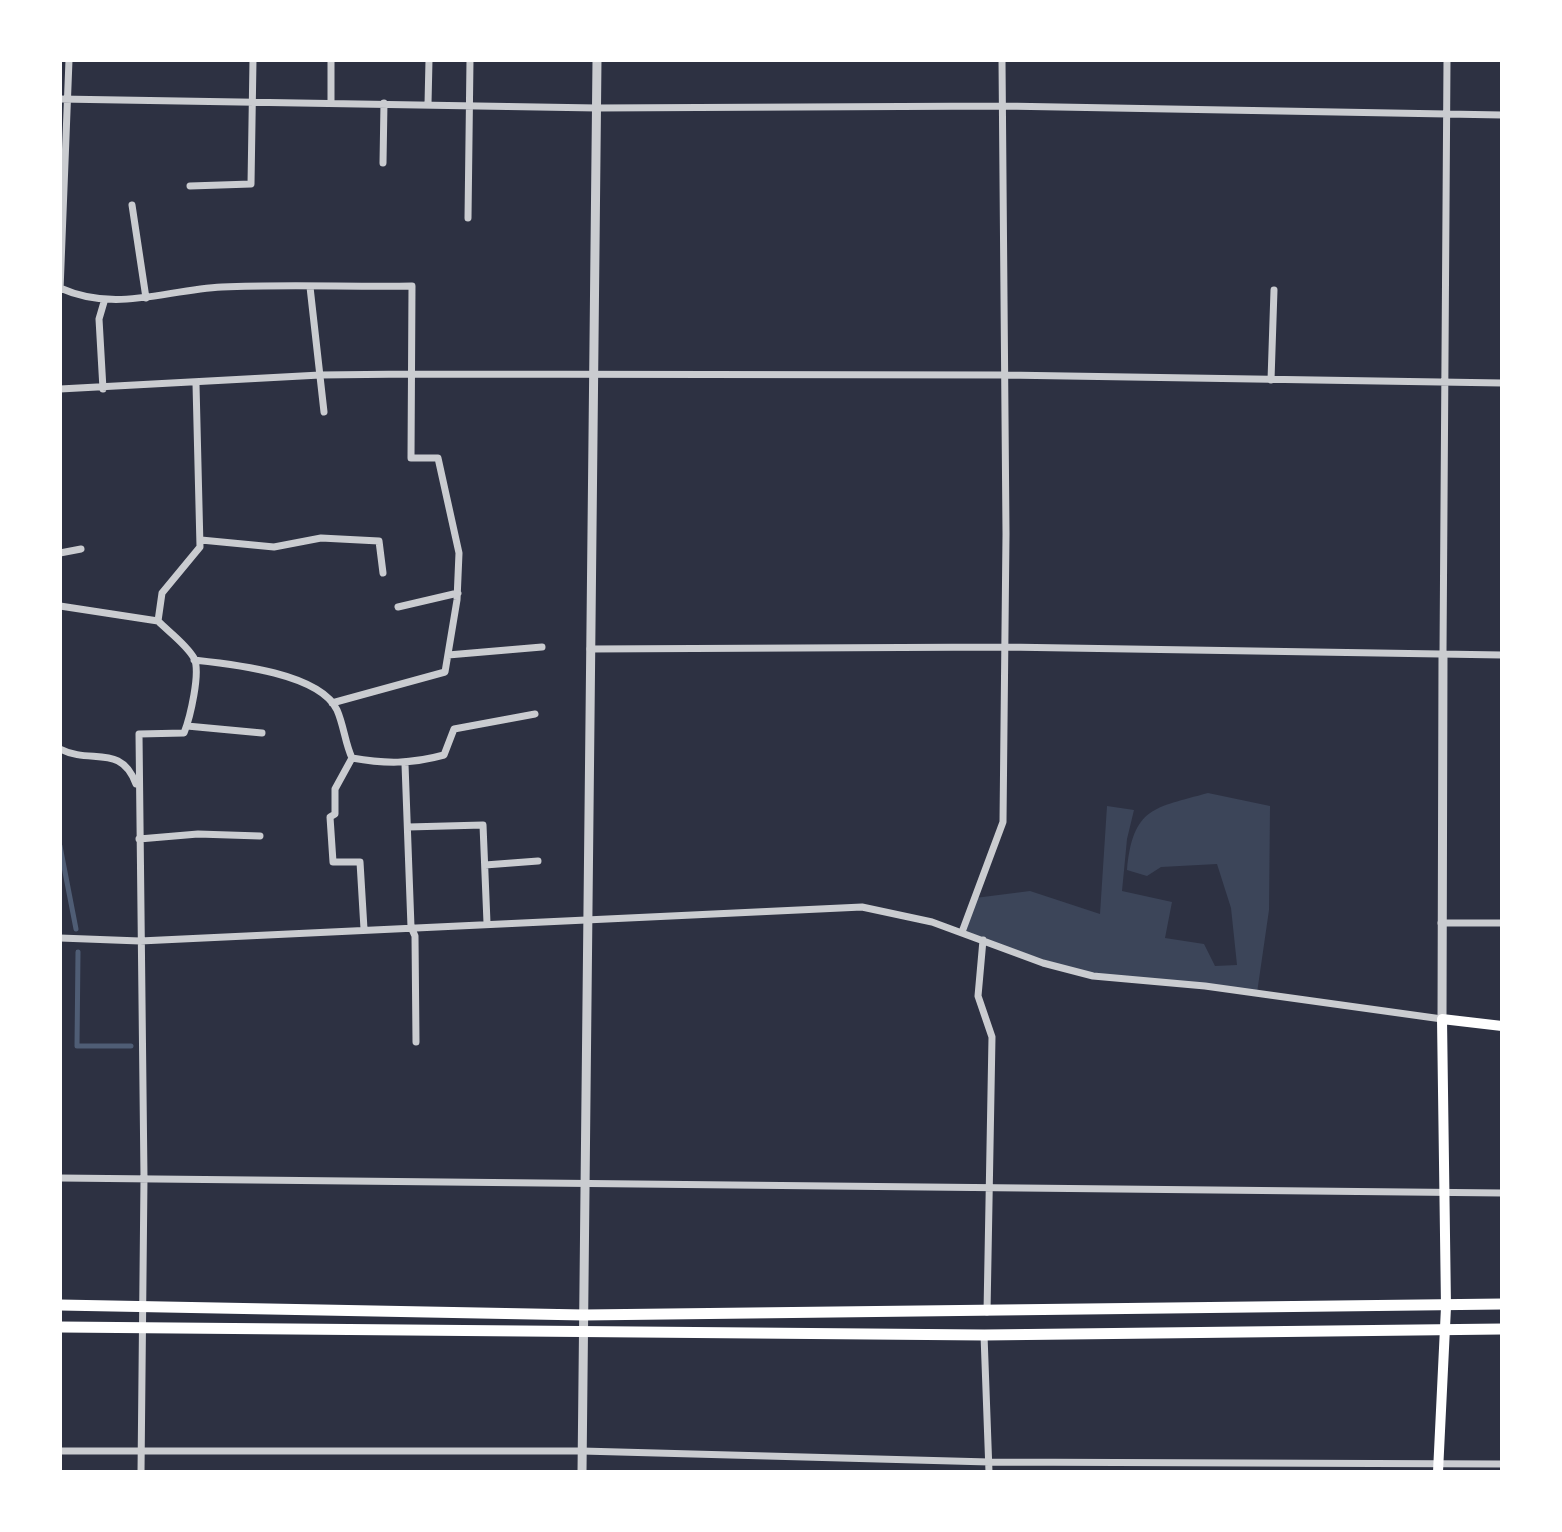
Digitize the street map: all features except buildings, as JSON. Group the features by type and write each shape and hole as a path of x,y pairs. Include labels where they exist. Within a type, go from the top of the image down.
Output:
{"main road":[{"path":"1438,1467 1446,1307 1442,1019 1502,1026"},
{"path":"60,1305 584,1315 1502,1304"},
{"path":"60,1327 984,1335 1502,1329"}],"street":[{"path":"69,60 63,99 60,288 104,302 217,287 412,286 411,458 438,458 459,553 458,593 445,672 440,676 332,703"},
{"path":"190,186 251,184 253,60"},
{"path":"331,60 331,102"},
{"path":"428,104 429,60"},
{"path":"468,218 470,60"},
{"path":"582,1472 597,60"},
{"path":"962,932 1003,822 1005,375 1002,60"},
{"path":"60,938 140,941 862,907 932,922 1043,963 1093,976 1205,986 1442,1019 1447,60"},
{"path":"63,99 597,108 1003,106 1502,115"},
{"path":"383,163 384,103"},
{"path":"132,205 146,298"},
{"path":"310,287 324,412"},
{"path":"1271,380 1274,290"},
{"path":"103,389 99,319 104,302"},
{"path":"60,389 320,375 412,374 595,377 1005,375 1502,383"},
{"path":"158,621 162,593 200,547 196,384"},
{"path":"201,540 274,547 321,538 379,541 383,573"},
{"path":"60,553 81,549"},
{"path":"398,607 458,593"},
{"path":"60,606 158,621 194,660 197,668 184,733 139,734 144,1178 141,1472"},
{"path":"448,655 542,647"},
{"path":"590,649 1005,647 1502,655"},
{"path":"194,660 294,679 318,690 332,703 352,758 335,789 335,814 330,817 333,862 360,862 364,929"},
{"path":"352,758 405,764 444,755 454,729 535,714"},
{"path":"187,726 262,733"},
{"path":"60,749 117,759 129,766 138,790"},
{"path":"405,764 411,927 415,936 416,1042"},
{"path":"408,827 483,825 487,923"},
{"path":"139,839 198,834 260,836"},
{"path":"485,865 538,861"},
{"path":"1441,923 1502,923"},
{"path":"983,940 978,996 992,1037 987,1312"},
{"path":"60,1178 1502,1193"},
{"path":"984,1335 989,1472"},
{"path":"60,1451 582,1451 989,1462 1438,1467 1502,1464"}],"shaded area":[{"path":"1208,793 1270,806 1269,910 1257,993 1093,976 962,932 975,898 1030,891 1100,914 1107,806 1134,810 1127,839 1122,891 1172,902 1165,938 1204,944 1215,966 1237,965 1231,908 1217,864 1161,867 1147,876 1127,870 1130,849 1141,822 1160,807"}],"waterway":[{"path":"60,846 76,929"},
{"path":"78,952 77,1046 131,1046"}]}
